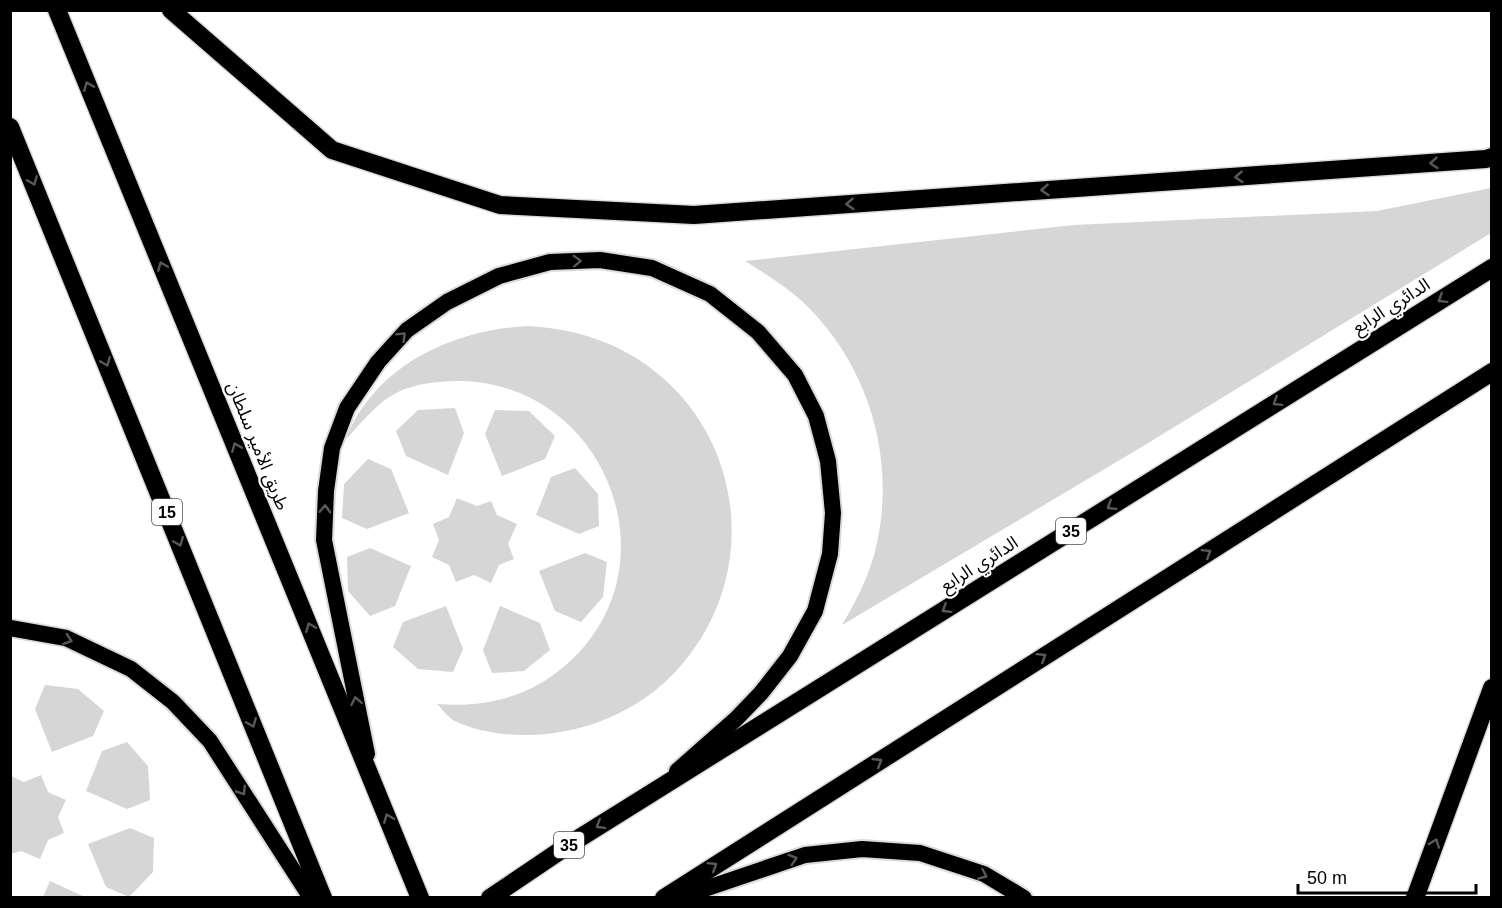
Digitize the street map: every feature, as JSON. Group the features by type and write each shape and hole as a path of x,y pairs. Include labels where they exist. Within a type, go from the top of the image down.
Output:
{"highway":[{"name":"طريق الأمير سلطان","path":"57,10 421,897"},
{"path":"171,10 332,150 500,205 694,215 1491,157"},
{"name":"15","path":"10,127 323,897"},
{"path":"372,778 324,540 326,491 332,448 347,408 378,362 407,330 447,302 500,276 550,262 600,260 652,268 710,294 758,332 795,375 816,416 828,461 832,503 830,554 815,611 790,656 736,719 650,795"},
{"name":"الدائري الرابع","path":"490,897 1491,268"},
{"path":"664,897 1491,372"},
{"path":"10,628 66,638 131,669 173,702 210,741 311,897"},
{"path":"1415,897 1491,688"},
{"path":"678,897 805,855 862,849 920,853 984,874 1024,897"}],"shaded area":[{"path":"1491,188 1491,233 1140,448 842,625 868,573 881,522 883,488 881,455 874,422 849,360 830,332 793,294 745,261 1074,225 1377,211"},
{"path":"529,326 576,333 620,349 648,366 681,396 706,431 723,470 731,511 730,553 721,595 704,634 677,670 649,695 618,714 583,727 546,734 524,735 501,734 467,726 451,719 437,704 489,702 538,685 567,664 600,624 617,579 620,533 610,488 588,447 555,413 513,390 462,381 428,383 411,387 388,397 346,439 359,413 376,391 420,356 473,335"},
{"path":"455,408 464,433 448,475 406,456 396,431 418,410"},
{"path":"495,410 529,411 555,436 545,459 502,476 485,434"},
{"path":"368,459 391,469 409,513 367,529 342,518 344,484"},
{"path":"575,468 598,494 599,526 579,534 536,515 551,477"},
{"path":"457,498 477,506 491,501 497,515 517,524 508,544 514,559 499,565 491,583 474,575 456,582 449,565 432,557 439,540 433,524 449,517"},
{"path":"370,548 411,566 395,606 370,616 348,591 347,557"},
{"path":"585,553 607,562 603,597 581,622 555,611 539,571"},
{"path":"446,606 463,649 453,672 418,669 393,647 403,622"},
{"path":"500,606 540,623 550,650 524,671 492,673 483,650"},
{"path":"45,685 78,689 104,711 93,736 52,752 35,709"},
{"path":"127,742 148,766 150,800 127,809 86,791 102,751"},
{"path":"41,775 48,792 66,800 58,817 64,833 48,840 40,859 21,851 11,854 11,776 24,782"},
{"path":"130,828 154,838 153,872 129,897 106,887 88,844"},
{"path":"50,881 85,897 43,897"}]}
